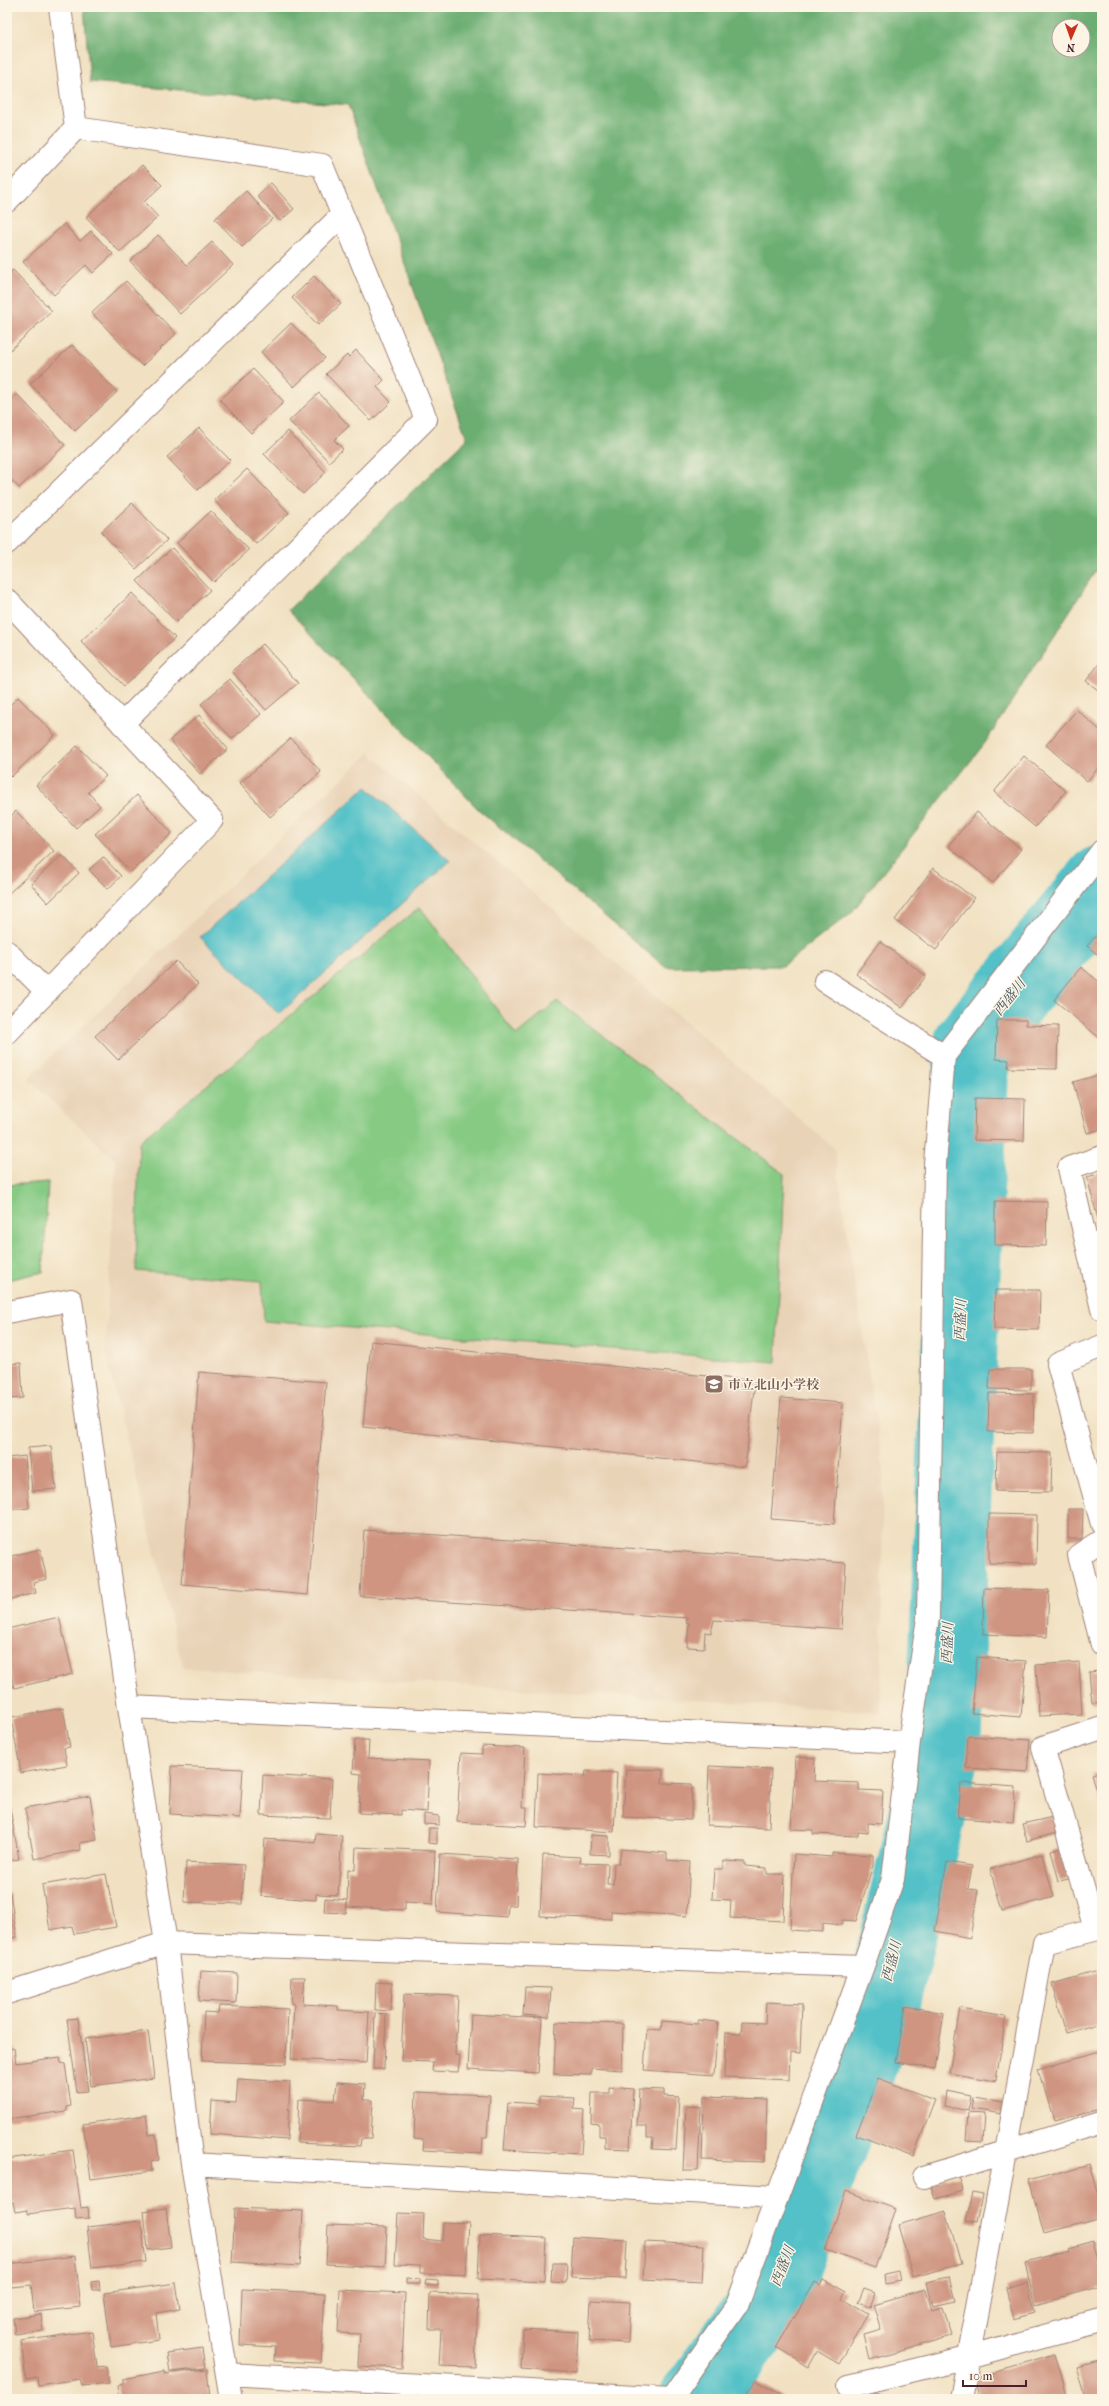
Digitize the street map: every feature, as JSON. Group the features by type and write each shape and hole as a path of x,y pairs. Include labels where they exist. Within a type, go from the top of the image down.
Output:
{"street":[{"path":"60,7 76,128"},
{"path":"7,201 76,128"},
{"path":"76,128 322,165 426,419 122,724"},
{"path":"7,543 342,214"},
{"path":"7,600 212,820 7,1033"},
{"path":"228,2374 670,2399 737,2305 863,1966 893,1879 909,1742 928,1618 935,1164 944,1056 1102,851"},
{"path":"7,952 47,992"},
{"path":"825,981 944,1056"},
{"path":"1102,1157 1069,1168 1102,1309"},
{"path":"7,1312 71,1300 129,1707 166,1943 192,2164 231,2399"},
{"path":"1102,1346 1058,1364 1102,1524"},
{"path":"1102,1540 1079,1555 1102,1645"},
{"path":"129,1707 909,1742"},
{"path":"961,2399 1044,1943 1099,1928 1043,1748 1102,1728"},
{"path":"7,1993 166,1943 863,1966"},
{"path":"924,2176 1102,2122"},
{"path":"192,2164 776,2197"},
{"path":"849,2386 968,2357 1102,2320"}],"shaded area":[{"path":"369,753 834,1148 883,1466 881,1712 183,1668 105,1350 116,1161 28,1079"}],"green space":[{"path":"84,7 1102,7 1102,561 985,743 852,912 783,966 665,967 478,809 288,610 467,439 348,105 90,82"},
{"path":"420,907 516,1035 557,1001 784,1174 776,1362 264,1321 262,1281 136,1271 139,1142"},
{"path":"48,1182 43,1272 7,1280 7,1185"}],"water":[{"path":"366,787 450,861 279,1014 200,937"}],"building":[{"path":"142,165 162,185 144,202 158,217 120,252 86,217"},
{"path":"271,183 294,209 280,221 257,196"},
{"path":"246,191 272,219 242,247 215,219"},
{"path":"64,224 80,241 91,231 113,254 93,273 86,265 54,295 23,262"},
{"path":"158,235 187,265 212,242 233,265 180,314 130,261"},
{"path":"13,270 52,311 7,353 7,275"},
{"path":"314,276 341,304 318,325 292,298"},
{"path":"126,281 176,334 142,366 92,313"},
{"path":"291,323 325,358 294,387 261,352"},
{"path":"72,345 117,392 75,431 30,384"},
{"path":"356,350 384,380 377,387 391,402 371,421 326,374 347,355 349,357"},
{"path":"253,369 284,402 251,433 220,400"},
{"path":"319,393 349,426 334,440 343,449 329,462 289,421"},
{"path":"17,394 65,445 19,488 7,475 7,403"},
{"path":"199,428 230,460 198,490 167,457"},
{"path":"288,431 326,472 303,494 264,454"},
{"path":"247,469 289,513 256,544 214,500"},
{"path":"132,503 167,540 136,569 101,532"},
{"path":"211,511 249,550 214,582 177,543"},
{"path":"172,548 210,590 176,622 137,581"},
{"path":"132,593 175,638 124,686 81,641"},
{"path":"263,644 298,683 266,710 232,671"},
{"path":"1102,660 1102,693 1086,681"},
{"path":"230,679 261,714 232,739 201,704"},
{"path":"18,697 55,735 11,777 7,773 7,708"},
{"path":"1077,710 1102,732 1102,764 1087,781 1046,745"},
{"path":"199,715 228,749 200,774 170,740"},
{"path":"291,738 321,772 270,817 240,783"},
{"path":"77,746 106,776 88,792 100,806 76,828 36,785"},
{"path":"1024,756 1066,791 1035,827 994,792"},
{"path":"137,795 172,833 131,872 95,834"},
{"path":"16,811 54,851 7,895 7,820"},
{"path":"977,812 1021,849 993,883 948,846"},
{"path":"62,855 79,873 48,903 31,884"},
{"path":"103,857 121,876 108,889 89,870"},
{"path":"933,868 974,898 936,950 895,920"},
{"path":"1102,929 1102,958 1087,946"},
{"path":"880,941 926,976 902,1008 856,974"},
{"path":"176,961 198,984 118,1060 95,1036"},
{"path":"1081,967 1102,984 1102,1040 1054,1000"},
{"path":"997,1020 1026,1020 1026,1025 1058,1026 1057,1069 1008,1068 1009,1060 996,1059"},
{"path":"1102,1074 1102,1129 1087,1133 1073,1082"},
{"path":"975,1098 1025,1099 1024,1141 974,1140"},
{"path":"1102,1173 1102,1231 1101,1231 1087,1177"},
{"path":"995,1201 1047,1202 1046,1246 995,1245"},
{"path":"995,1290 1040,1290 1039,1330 994,1329"},
{"path":"371,1341 755,1381 745,1467 363,1427"},
{"path":"21,1363 23,1398 7,1399 7,1364"},
{"path":"990,1369 1031,1369 1031,1390 989,1389"},
{"path":"199,1372 326,1382 308,1595 182,1584"},
{"path":"989,1393 1034,1394 1033,1433 988,1432"},
{"path":"781,1398 843,1403 834,1524 771,1519"},
{"path":"51,1446 56,1489 32,1491 28,1448"},
{"path":"997,1452 1052,1453 1051,1492 996,1491"},
{"path":"25,1456 29,1508 7,1510 7,1458"},
{"path":"1068,1509 1083,1509 1082,1539 1068,1539"},
{"path":"989,1514 1037,1515 1036,1564 989,1563"},
{"path":"364,1530 846,1563 842,1629 714,1620 711,1633 705,1632 704,1648 687,1647 689,1623 686,1622 687,1618 360,1596"},
{"path":"40,1549 47,1579 33,1582 36,1593 7,1600 7,1557"},
{"path":"984,1588 1049,1590 1047,1637 983,1634"},
{"path":"59,1617 73,1674 14,1688 7,1657 7,1629"},
{"path":"977,1657 1026,1661 1021,1717 972,1713"},
{"path":"1079,1662 1082,1714 1039,1716 1036,1665"},
{"path":"1099,1671 1102,1702 1092,1703 1089,1672"},
{"path":"63,1708 70,1747 64,1748 67,1765 21,1773 11,1717"},
{"path":"968,1736 1030,1740 1027,1772 966,1768"},
{"path":"355,1740 369,1740 368,1758 429,1761 427,1812 401,1810 401,1815 359,1813 361,1774 353,1773"},
{"path":"482,1746 525,1748 522,1808 527,1808 526,1826 457,1822 461,1753 482,1754"},
{"path":"795,1757 815,1758 814,1781 859,1783 859,1790 883,1791 881,1824 868,1823 868,1833 858,1832 858,1836 813,1834 813,1830 791,1829"},
{"path":"172,1766 243,1769 240,1818 170,1814"},
{"path":"709,1766 771,1769 769,1828 707,1825"},
{"path":"626,1769 663,1770 662,1783 692,1784 691,1820 623,1817"},
{"path":"586,1771 617,1773 614,1832 536,1827 538,1773 585,1776"},
{"path":"1102,1771 1102,1807 1092,1774"},
{"path":"263,1775 332,1779 330,1818 261,1815"},
{"path":"961,1783 1016,1787 1013,1822 958,1818"},
{"path":"90,1796 97,1840 80,1843 81,1850 34,1859 25,1808"},
{"path":"7,1808 10,1808 19,1859 7,1861"},
{"path":"424,1814 439,1816 439,1825 424,1824"},
{"path":"1053,1817 1057,1833 1027,1841 1022,1824"},
{"path":"429,1828 437,1828 437,1844 428,1843"},
{"path":"316,1834 342,1836 338,1895 316,1894 316,1900 261,1896 265,1839 315,1843"},
{"path":"591,1835 609,1836 609,1855 590,1854"},
{"path":"356,1847 435,1851 433,1904 405,1902 405,1910 347,1907 348,1869 355,1870"},
{"path":"1061,1847 1069,1879 1059,1881 1051,1850"},
{"path":"621,1849 667,1853 667,1860 690,1862 687,1916 611,1911 611,1919 540,1916 543,1855 581,1857 580,1863 608,1864 607,1884 613,1884 614,1863 619,1863"},
{"path":"832,1853 873,1855 873,1865 856,1921 842,1920 842,1925 823,1923 823,1932 790,1930 794,1854 832,1857"},
{"path":"440,1854 518,1859 516,1905 508,1905 507,1917 437,1912"},
{"path":"1042,1854 1054,1897 1002,1911 990,1869"},
{"path":"723,1861 745,1862 745,1866 767,1868 767,1874 785,1874 783,1921 730,1918 731,1900 712,1899 714,1869 723,1869"},
{"path":"186,1862 244,1865 242,1904 184,1902"},
{"path":"947,1862 972,1866 968,1889 978,1890 970,1938 935,1931"},
{"path":"106,1874 116,1927 74,1934 72,1926 50,1930 42,1885"},
{"path":"7,1893 10,1893 17,1937 7,1939"},
{"path":"325,1898 347,1900 346,1913 324,1912"},
{"path":"1102,1970 1102,2023 1066,2033 1052,1984"},
{"path":"201,1971 237,1973 236,2003 199,2001"},
{"path":"292,1977 305,1977 303,2004 338,2006 338,2010 369,2012 366,2063 291,2059 294,2004 291,2004"},
{"path":"376,1982 392,1983 391,2011 375,2010"},
{"path":"525,1987 551,1988 549,2017 523,2015"},
{"path":"404,1994 458,1996 455,2055 460,2056 458,2072 432,2071 433,2062 401,2061"},
{"path":"766,2002 802,2004 800,2053 790,2052 789,2080 724,2077 726,2032 741,2033 742,2022 765,2023"},
{"path":"219,2006 288,2009 286,2064 202,2061 204,2012 218,2013"},
{"path":"906,2006 944,2013 935,2069 896,2062"},
{"path":"960,2008 1006,2016 996,2081 949,2073"},
{"path":"375,2013 386,2014 384,2069 373,2069"},
{"path":"471,2014 542,2018 538,2073 468,2069"},
{"path":"78,2018 88,2091 77,2092 67,2019"},
{"path":"698,2020 718,2022 714,2075 644,2070 647,2029 661,2030 662,2021 698,2024"},
{"path":"556,2022 623,2024 622,2070 591,2068 591,2075 554,2074"},
{"path":"148,2031 154,2078 91,2086 85,2039"},
{"path":"14,2048 16,2063 60,2057 61,2063 65,2064 71,2106 67,2107 67,2111 7,2119 7,2049"},
{"path":"1100,2052 1102,2059 1102,2108 1053,2121 1038,2069"},
{"path":"878,2078 935,2100 913,2157 856,2135"},
{"path":"238,2079 290,2082 287,2140 210,2134 212,2101 236,2103"},
{"path":"337,2082 365,2084 364,2100 373,2100 371,2139 361,2139 360,2146 297,2143 299,2099 335,2101"},
{"path":"609,2087 633,2089 630,2149 605,2148 605,2136 599,2136 599,2124 591,2123 592,2093 609,2093"},
{"path":"639,2089 664,2090 664,2096 679,2097 676,2150 652,2149 653,2138 647,2138 647,2126 637,2126"},
{"path":"946,2091 972,2096 969,2111 944,2106"},
{"path":"416,2092 490,2095 487,2137 483,2137 482,2153 423,2150 424,2140 414,2139"},
{"path":"539,2096 575,2098 574,2109 584,2110 581,2154 504,2150 508,2102 539,2104"},
{"path":"704,2097 767,2099 765,2162 702,2160"},
{"path":"974,2097 1003,2102 1001,2114 972,2109"},
{"path":"686,2106 701,2107 698,2170 683,2170"},
{"path":"968,2113 984,2114 982,2142 966,2141"},
{"path":"146,2115 149,2135 156,2134 159,2160 151,2162 152,2171 91,2179 83,2124"},
{"path":"73,2150 81,2208 88,2207 89,2218 76,2219 75,2208 27,2214 27,2210 15,2212 13,2202 7,2203 7,2159"},
{"path":"1090,2164 1102,2207 1102,2217 1044,2232 1030,2181"},
{"path":"959,2176 963,2191 935,2199 930,2184"},
{"path":"846,2191 896,2209 875,2268 825,2250"},
{"path":"972,2193 983,2195 977,2223 966,2221"},
{"path":"166,2208 171,2247 148,2250 144,2211"},
{"path":"235,2208 303,2211 300,2266 232,2262"},
{"path":"946,2211 961,2264 913,2277 898,2225"},
{"path":"398,2213 424,2214 423,2239 442,2241 443,2222 469,2223 466,2275 421,2273 421,2265 395,2264"},
{"path":"141,2221 146,2262 92,2268 87,2227"},
{"path":"328,2225 387,2227 385,2267 326,2264"},
{"path":"480,2235 546,2238 544,2282 478,2279"},
{"path":"573,2237 627,2240 625,2279 571,2277"},
{"path":"1094,2241 1102,2270 1102,2287 1036,2305 1025,2263 1070,2251 1069,2248"},
{"path":"645,2242 704,2245 702,2282 643,2279"},
{"path":"75,2256 81,2307 34,2312 31,2285 12,2287 9,2264"},
{"path":"552,2263 567,2263 566,2283 551,2282"},
{"path":"899,2271 901,2281 886,2284 885,2274"},
{"path":"950,2277 956,2301 932,2306 926,2282"},
{"path":"406,2278 420,2279 420,2284 406,2284"},
{"path":"426,2279 438,2280 438,2286 425,2285"},
{"path":"823,2279 846,2292 842,2299 868,2314 839,2364 817,2351 808,2367 776,2348 815,2282 820,2285"},
{"path":"99,2281 100,2290 92,2290 91,2282"},
{"path":"1027,2281 1036,2312 1014,2318 1006,2288"},
{"path":"176,2283 180,2309 156,2313 159,2340 111,2347 104,2293"},
{"path":"864,2288 875,2292 870,2307 858,2303"},
{"path":"242,2289 325,2293 321,2363 274,2361 275,2347 240,2345"},
{"path":"925,2289 931,2310 942,2307 951,2336 870,2360 864,2335 881,2330 873,2304"},
{"path":"340,2290 405,2293 402,2368 358,2366 360,2334 338,2333"},
{"path":"430,2293 478,2295 475,2367 439,2366 441,2329 429,2329"},
{"path":"591,2300 630,2302 628,2343 589,2341"},
{"path":"41,2314 43,2331 15,2335 13,2318"},
{"path":"523,2329 578,2332 576,2373 521,2369"},
{"path":"92,2331 97,2367 106,2366 109,2383 82,2386 80,2379 38,2385 37,2377 26,2379 21,2341"},
{"path":"202,2348 205,2368 170,2372 167,2353"},
{"path":"1055,2354 1067,2397 1058,2399 980,2399 974,2377"},
{"path":"1102,2360 1102,2399 1086,2399 1077,2367"},
{"path":"207,2369 210,2399 119,2399 117,2385 123,2383 123,2379 165,2371 165,2374"},
{"path":"756,2380 787,2399 744,2399"},
{"path":"871,2391 884,2396 883,2399 869,2399"}],"waterway":[{"name":"西盛川","path":"697,2399 768,2302 878,2018 943,1750 972,1043 1102,883"}],"place":[{"name":"市立北山小学校","path":"714,1384"}]}
